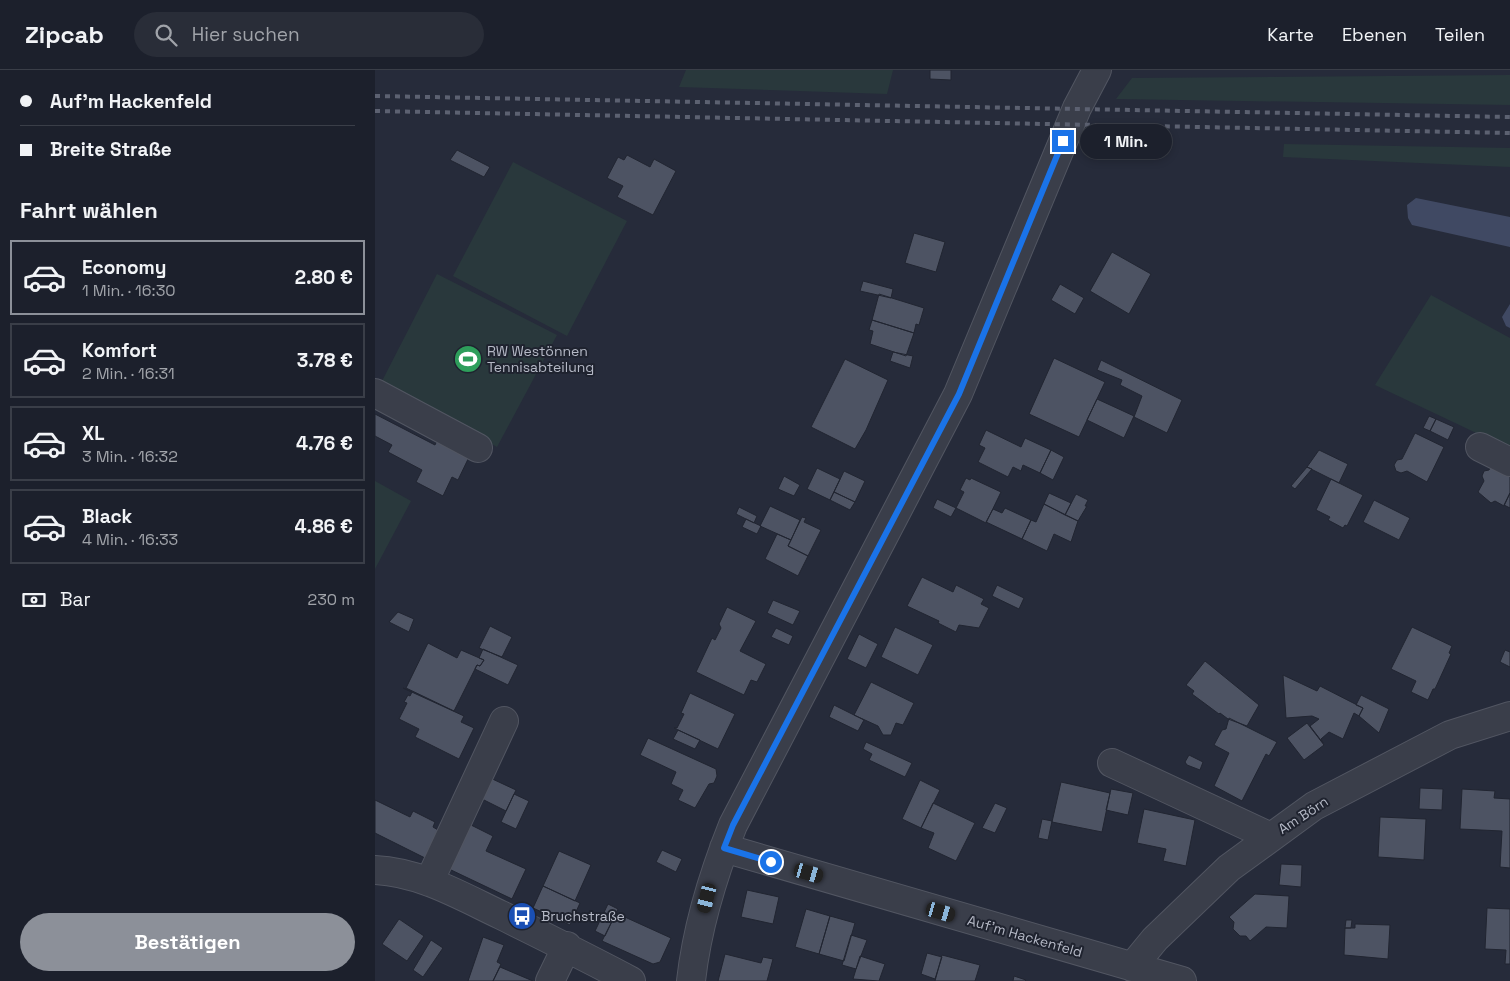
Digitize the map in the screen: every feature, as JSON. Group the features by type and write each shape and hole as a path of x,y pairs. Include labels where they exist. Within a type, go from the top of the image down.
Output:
{"street":[{"path":"691,981 694,953 712,880 733,825 959,394 1077,108 1097,70"},
{"path":"375,393 478,448"},
{"path":"1481,447 1510,462"},
{"name":"Am Börn","path":"1132,968 1155,940 1229,868 1314,806 1450,735 1510,716"},
{"path":"429,882 504,721"},
{"path":"1112,763 1271,837"},
{"name":"Auf'm Hackenfeld","path":"724,848 1182,981"},
{"path":"375,870 397,871 429,882 567,946 631,981"},
{"path":"550,981 567,946"}],"shaded area":[{"path":"686,70 893,70 887,94 679,87"},
{"path":"1510,75 1510,105 1116,99 1132,78"},
{"path":"1284,144 1510,148 1510,167 1283,157"},
{"path":"513,162 627,221 567,336 453,276"},
{"name":"RW Westönnen Tennisabteilung","path":"437,274 557,335 497,447 381,383"},
{"path":"1431,295 1510,338 1510,449 1375,385"},
{"path":"375,481 411,501 375,569"}],"water":[{"path":"1416,198 1510,217 1510,247 1412,225 1408,218 1407,205"},
{"path":"1510,304 1510,328 1506,326 1502,317"}],"building":[{"path":"930,70 951,70 951,80 930,79"},
{"path":"457,150 490,167 484,177 450,160"},
{"path":"627,155 650,167 654,159 676,171 653,215 617,197 623,186 607,178 618,157 624,160"},
{"path":"914,233 945,242 936,272 905,263"},
{"path":"1112,252 1151,274 1129,314 1090,291"},
{"path":"863,281 893,289 891,298 860,291"},
{"path":"1060,284 1084,298 1075,314 1051,300"},
{"path":"879,294 924,308 919,325 916,324 914,333 872,320"},
{"path":"872,320 914,333 906,356 870,344 873,331 869,330"},
{"path":"893,352 913,356 910,368 890,361"},
{"path":"1054,358 1105,382 1079,437 1029,414"},
{"path":"845,359 888,380 866,430 855,449 811,427"},
{"path":"1101,360 1182,400 1167,433 1134,417 1142,396 1120,385 1122,380 1097,370"},
{"path":"1097,399 1134,416 1124,438 1087,420"},
{"path":"375,414 435,445 438,438 470,455 458,480 452,477 443,496 416,482 422,470 388,452 392,445 375,436"},
{"path":"1429,416 1436,419 1430,431 1423,428"},
{"path":"1436,419 1454,427 1448,440 1430,431"},
{"path":"986,430 1021,447 1025,438 1051,450 1040,473 1023,465 1021,471 1013,467 1008,477 978,462 985,448 979,445"},
{"path":"1415,433 1444,447 1427,482 1407,471 1401,473 1396,471 1394,465 1397,460 1402,459"},
{"path":"1051,450 1064,457 1053,480 1040,473"},
{"path":"1319,450 1348,464 1339,483 1307,467"},
{"path":"1491,466 1510,475 1510,493 1504,506 1495,501 1491,503 1478,492 1484,481 1482,476 1484,471 1489,470"},
{"path":"1307,467 1312,469 1295,489 1291,486"},
{"path":"817,468 840,479 830,500 807,489"},
{"path":"844,471 865,481 855,502 834,492"},
{"path":"784,476 800,485 794,496 778,489"},
{"path":"966,478 970,480 971,478 1001,492 986,523 956,508 964,492 960,490"},
{"path":"1331,479 1363,495 1347,526 1345,525 1343,528 1328,520 1330,517 1316,510"},
{"path":"834,492 855,502 850,510 830,500"},
{"path":"1049,493 1071,503 1065,515 1044,504"},
{"path":"1510,493 1510,508 1504,505"},
{"path":"1076,494 1088,500 1085,506 1087,506 1078,521 1065,515"},
{"path":"937,499 956,508 951,517 933,508"},
{"path":"1374,500 1410,518 1399,540 1363,522"},
{"path":"1044,504 1078,521 1071,542 1054,534 1047,551 1022,539 1031,520 1036,522"},
{"path":"770,506 800,520 791,540 760,526"},
{"path":"739,507 757,516 754,523 736,514"},
{"path":"1005,508 1031,520 1022,539 986,522 993,509 1002,513"},
{"path":"802,517 806,518 804,522 821,530 808,556 788,546"},
{"path":"746,519 761,526 757,534 742,527"},
{"path":"777,534 791,540 788,546 808,556 798,576 765,559"},
{"path":"922,577 953,592 956,585 984,599 981,604 989,608 979,628 959,625 956,632 938,623 939,621 907,606"},
{"path":"997,585 1024,598 1019,609 992,596"},
{"path":"773,600 800,611 793,625 767,613"},
{"path":"727,607 756,621 740,651 766,664 757,682 751,680 744,695 696,672 712,638 715,640 721,628 719,624"},
{"path":"398,612 414,619 409,632 389,622"},
{"path":"490,626 512,637 502,657 479,648"},
{"path":"895,627 933,645 918,675 881,657"},
{"path":"1412,627 1452,646 1449,653 1451,654 1428,700 1411,692 1416,681 1391,669"},
{"path":"776,628 793,636 789,645 771,637"},
{"path":"859,634 878,644 866,668 847,659"},
{"path":"428,643 457,658 461,650 484,660 480,666 477,665 454,711 406,688"},
{"path":"483,649 518,665 508,685 475,669 484,660 479,658"},
{"path":"1505,650 1510,652 1510,667 1500,662"},
{"path":"1205,661 1259,705 1247,726 1219,714 1192,694 1194,691 1186,685"},
{"path":"1283,675 1317,691 1320,686 1363,708 1359,716 1354,713 1343,739 1329,732 1321,739 1323,743 1310,726 1319,719 1312,716 1286,718"},
{"path":"871,682 914,703 903,725 896,723 891,735 883,735 878,726 854,715"},
{"path":"412,692 464,716 461,722 474,728 459,759 415,737 419,729 399,719 407,703 404,702"},
{"path":"690,693 735,714 718,749 674,728 677,728 684,714 681,713"},
{"path":"1361,695 1389,709 1379,733 1359,716 1363,708 1356,705"},
{"path":"834,705 864,720 858,731 829,717"},
{"path":"1229,718 1277,742 1269,756 1266,754 1242,801 1214,786 1229,753 1214,745 1222,730 1226,729"},
{"path":"1307,723 1324,745 1304,760 1287,738"},
{"path":"678,730 700,740 695,749 673,739"},
{"path":"648,738 716,769 717,776 714,783 709,784 695,808 678,800 683,790 671,784 676,772 640,755"},
{"path":"866,742 912,763 905,777 869,760 872,754 863,749"},
{"path":"1189,755 1203,762 1200,770 1187,765 1185,762"},
{"path":"486,776 516,790 506,811 476,796"},
{"path":"920,780 940,790 921,828 902,819"},
{"path":"1061,782 1110,793 1102,832 1052,822"},
{"path":"1420,788 1443,789 1442,810 1419,809"},
{"path":"1111,789 1133,793 1128,815 1106,810"},
{"path":"1462,789 1495,791 1494,798 1510,799 1510,868 1500,867 1502,831 1460,829"},
{"path":"514,794 529,801 516,829 501,822"},
{"path":"375,800 410,817 413,811 435,822 433,827 438,830 425,858 375,833"},
{"path":"933,803 975,823 956,861 928,848 934,833 921,828"},
{"path":"995,803 1007,808 995,833 982,828"},
{"path":"1144,809 1195,820 1186,866 1163,861 1166,849 1137,843"},
{"path":"1380,817 1426,819 1424,860 1378,857"},
{"path":"1042,819 1052,821 1048,840 1038,838"},
{"path":"469,824 493,836 486,851 526,869 512,899 449,869"},
{"path":"662,850 682,859 676,872 656,862"},
{"path":"559,851 591,865 575,901 543,886"},
{"path":"1281,864 1302,865 1301,887 1279,885"},
{"path":"543,886 580,903 570,925 533,908"},
{"path":"747,890 779,897 773,924 741,917"},
{"path":"1255,894 1289,896 1287,928 1266,927 1250,941 1246,936 1240,936 1233,929 1234,922 1229,917"},
{"path":"608,904 618,909 605,936 595,931"},
{"path":"1487,908 1510,909 1510,964 1505,964 1506,950 1485,949"},
{"path":"806,909 830,916 819,954 795,947"},
{"path":"616,913 671,938 660,962 653,964 602,941"},
{"path":"830,916 855,923 844,961 819,954"},
{"path":"399,919 424,936 407,961 382,944"},
{"path":"1346,920 1352,920 1351,928 1345,928"},
{"path":"1355,924 1390,925 1388,959 1344,955 1345,928 1355,928"},
{"path":"851,935 867,940 856,969 842,965"},
{"path":"483,937 504,945 497,962 501,964 493,981 468,981"},
{"path":"431,940 443,948 423,977 413,970"},
{"path":"927,953 942,957 935,979 921,974"},
{"path":"725,954 761,963 763,957 773,959 767,981 718,981"},
{"path":"942,955 980,965 975,981 935,981"},
{"path":"860,956 885,964 879,981 853,979"},
{"path":"500,967 533,981 493,981"},
{"path":"1014,976 1026,980 1013,981"}],"railway":[{"path":"375,96 1510,117"},
{"path":"375,111 1510,133"}],"place":[{"name":"RW Westönnen Tennisabteilung","path":"468,359"},
{"name":"Bruchstraße","path":"522,916"}],"route":[{"path":"771,862 724,848 733,825 959,394 1063,141"}]}
